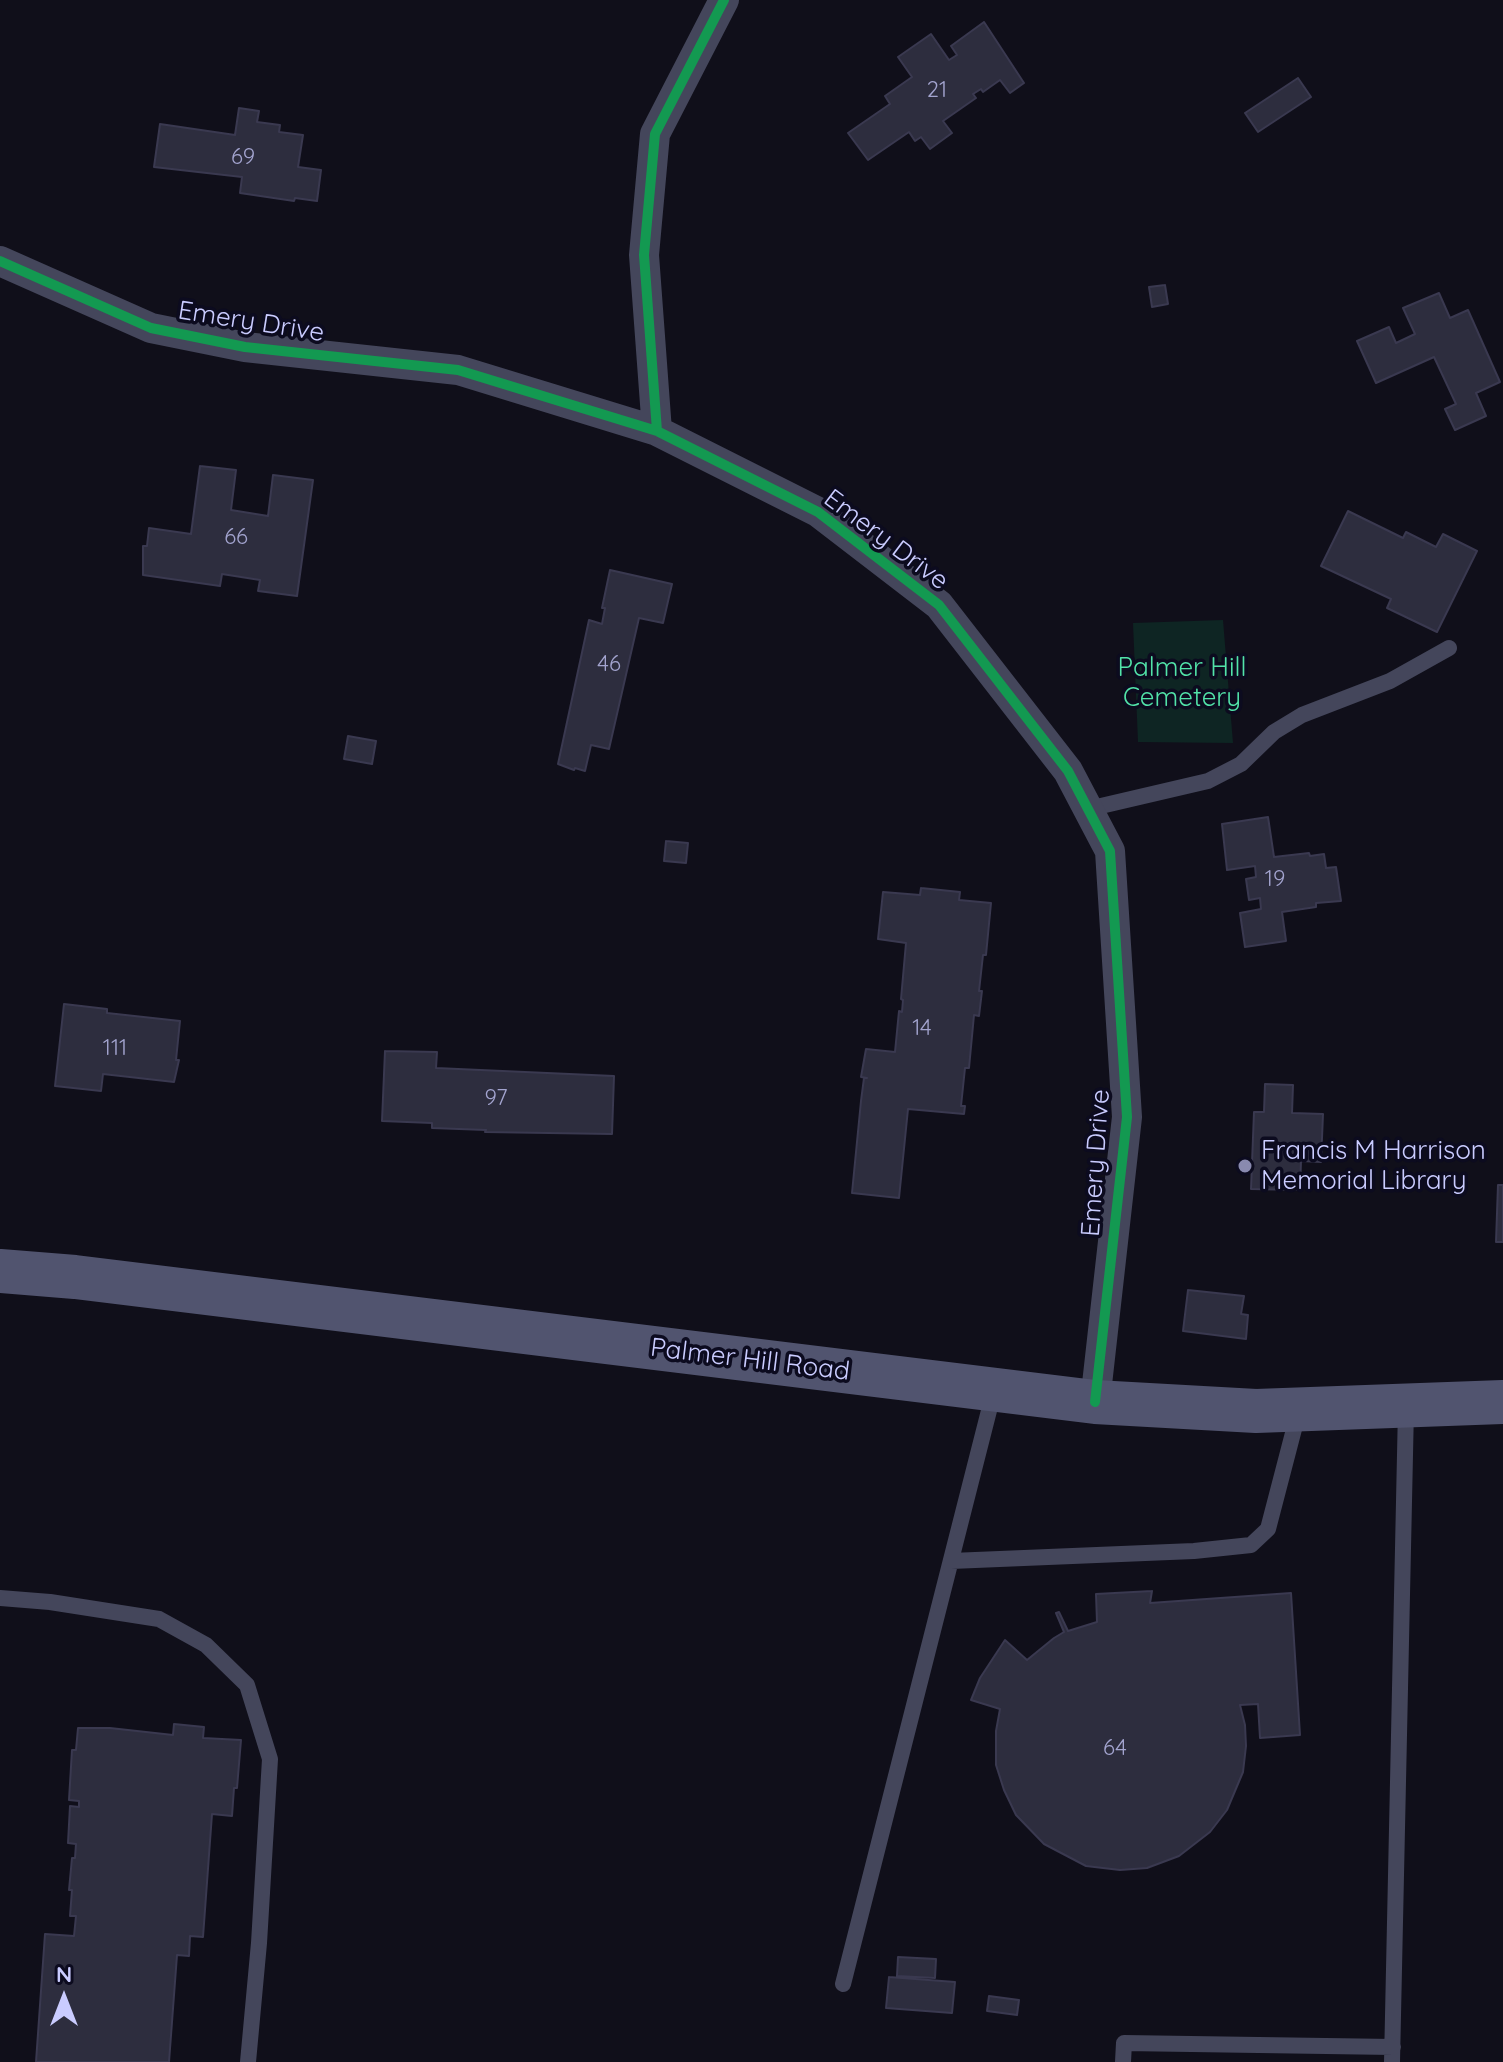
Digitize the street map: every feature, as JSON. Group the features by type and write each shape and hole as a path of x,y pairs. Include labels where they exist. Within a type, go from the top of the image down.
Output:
{"main road":[{"name":"Palmer Hill Road","path":"0,1271 75,1277 1095,1402 1256,1411 1503,1402"}],"street":[{"path":"657,431 644,255 655,134 724,0"},
{"name":"Emery Drive","path":"0,261 151,328 245,347 458,370 657,431 818,512 939,605 1068,771 1110,851 1127,1117 1095,1402"}],"lane":[{"path":"1088,809 1208,781 1241,764 1274,732 1302,715 1390,681 1449,648"},
{"path":"843,1984 994,1389"},
{"path":"1123,2062 1124,2043 1280,2054 1393,2054 1406,1406"},
{"path":"951,1561 1194,1551 1251,1545 1268,1529 1300,1410"},
{"path":"0,1598 50,1602 159,1619 206,1645 247,1685 270,1759 248,2062"}],"green space":[{"name":"Palmer Hill Cemetery","path":"1223,620 1233,743 1138,742 1133,623"}],"building":[{"path":"984,22 1024,83 1010,93 1000,80 983,92 981,89 973,94 976,98 943,121 952,133 930,149 921,137 915,141 909,132 868,160 848,133 890,104 885,96 912,77 898,57 931,34 949,60 957,55 951,46"},
{"path":"1298,78 1311,97 1258,132 1245,113"},
{"path":"239,108 259,111 257,122 280,125 279,132 303,135 298,167 321,170 317,201 240,193 242,177 154,167 160,124 235,135"},
{"path":"1165,285 1168,304 1152,307 1149,287"},
{"path":"1439,293 1450,318 1468,310 1500,382 1476,393 1486,416 1455,430 1445,409 1456,404 1434,357 1376,383 1357,341 1389,327 1396,343 1415,334 1403,308"},
{"path":"200,466 236,470 231,510 268,516 273,475 313,480 297,596 258,591 260,580 222,574 220,586 143,575 143,546 147,546 149,528 191,534"},
{"path":"1348,511 1403,538 1406,532 1436,547 1443,534 1477,551 1437,632 1387,608 1391,599 1321,566"},
{"path":"610,570 672,584 663,623 639,618 609,749 591,745 585,771 574,770 558,764 589,620 602,624"},
{"path":"348,736 376,741 372,764 344,759"},
{"path":"1268,817 1274,857 1324,854 1326,868 1336,867 1341,901 1316,903 1316,907 1282,912 1286,941 1245,947 1240,913 1261,909 1260,898 1249,900 1246,879 1256,877 1255,866 1227,870 1222,824"},
{"path":"666,841 688,843 686,863 664,861"},
{"path":"921,888 960,892 959,900 991,903 979,991 982,991 979,1016 974,1015 969,1068 965,1068 961,1106 965,1106 964,1114 908,1109 899,1198 852,1193 864,1078 867,1078 861,1077 866,1049 895,1052 899,1011 902,1012 906,943 878,939 883,892 920,895"},
{"path":"64,1004 107,1009 107,1013 180,1021 176,1060 179,1060 174,1082 103,1074 101,1091 55,1086"},
{"path":"385,1051 437,1052 436,1068 614,1076 612,1134 485,1132 432,1128 432,1123 382,1121"},
{"path":"1265,1084 1293,1085 1292,1113 1323,1114 1321,1162 1301,1161 1300,1190 1251,1189 1254,1112 1264,1112"},
{"path":"1498,1185 1503,1185 1503,1242 1496,1242"},
{"path":"1188,1290 1244,1296 1241,1314 1248,1315 1246,1339 1183,1331"},
{"path":"1152,1591 1150,1603 1291,1593 1300,1735 1260,1738 1258,1704 1240,1705 1246,1746 1243,1772 1227,1810 1210,1832 1179,1856 1147,1868 1120,1870 1086,1866 1044,1844 1016,1815 996,1765 996,1731 1000,1709 971,1700 980,1678 1005,1640 1027,1660 1064,1632 1056,1613 1059,1612 1068,1631 1097,1622 1096,1594"},
{"path":"174,1724 204,1727 203,1738 241,1740 232,1816 212,1814 203,1937 190,1936 189,1956 177,1955 169,2062 36,2062 45,1934 74,1936 76,1916 70,1916 72,1890 69,1890 76,1844 68,1843 70,1806 79,1807 79,1801 69,1800 72,1750 76,1750 78,1728 173,1735"},
{"path":"898,1957 936,1959 935,1978 897,1976"},
{"path":"889,1977 955,1982 952,2013 886,2008"},
{"path":"989,1996 1019,2000 1017,2015 987,2011"}],"cycle path":[{"path":"657,431 644,255 655,134 724,0"},
{"path":"0,261 151,328 245,347 458,370 657,431 818,512 939,605 1068,771 1110,851 1127,1117 1095,1402"}],"place":[{"name":"Francis M Harrison Memorial Library","path":"1245,1166"}]}
